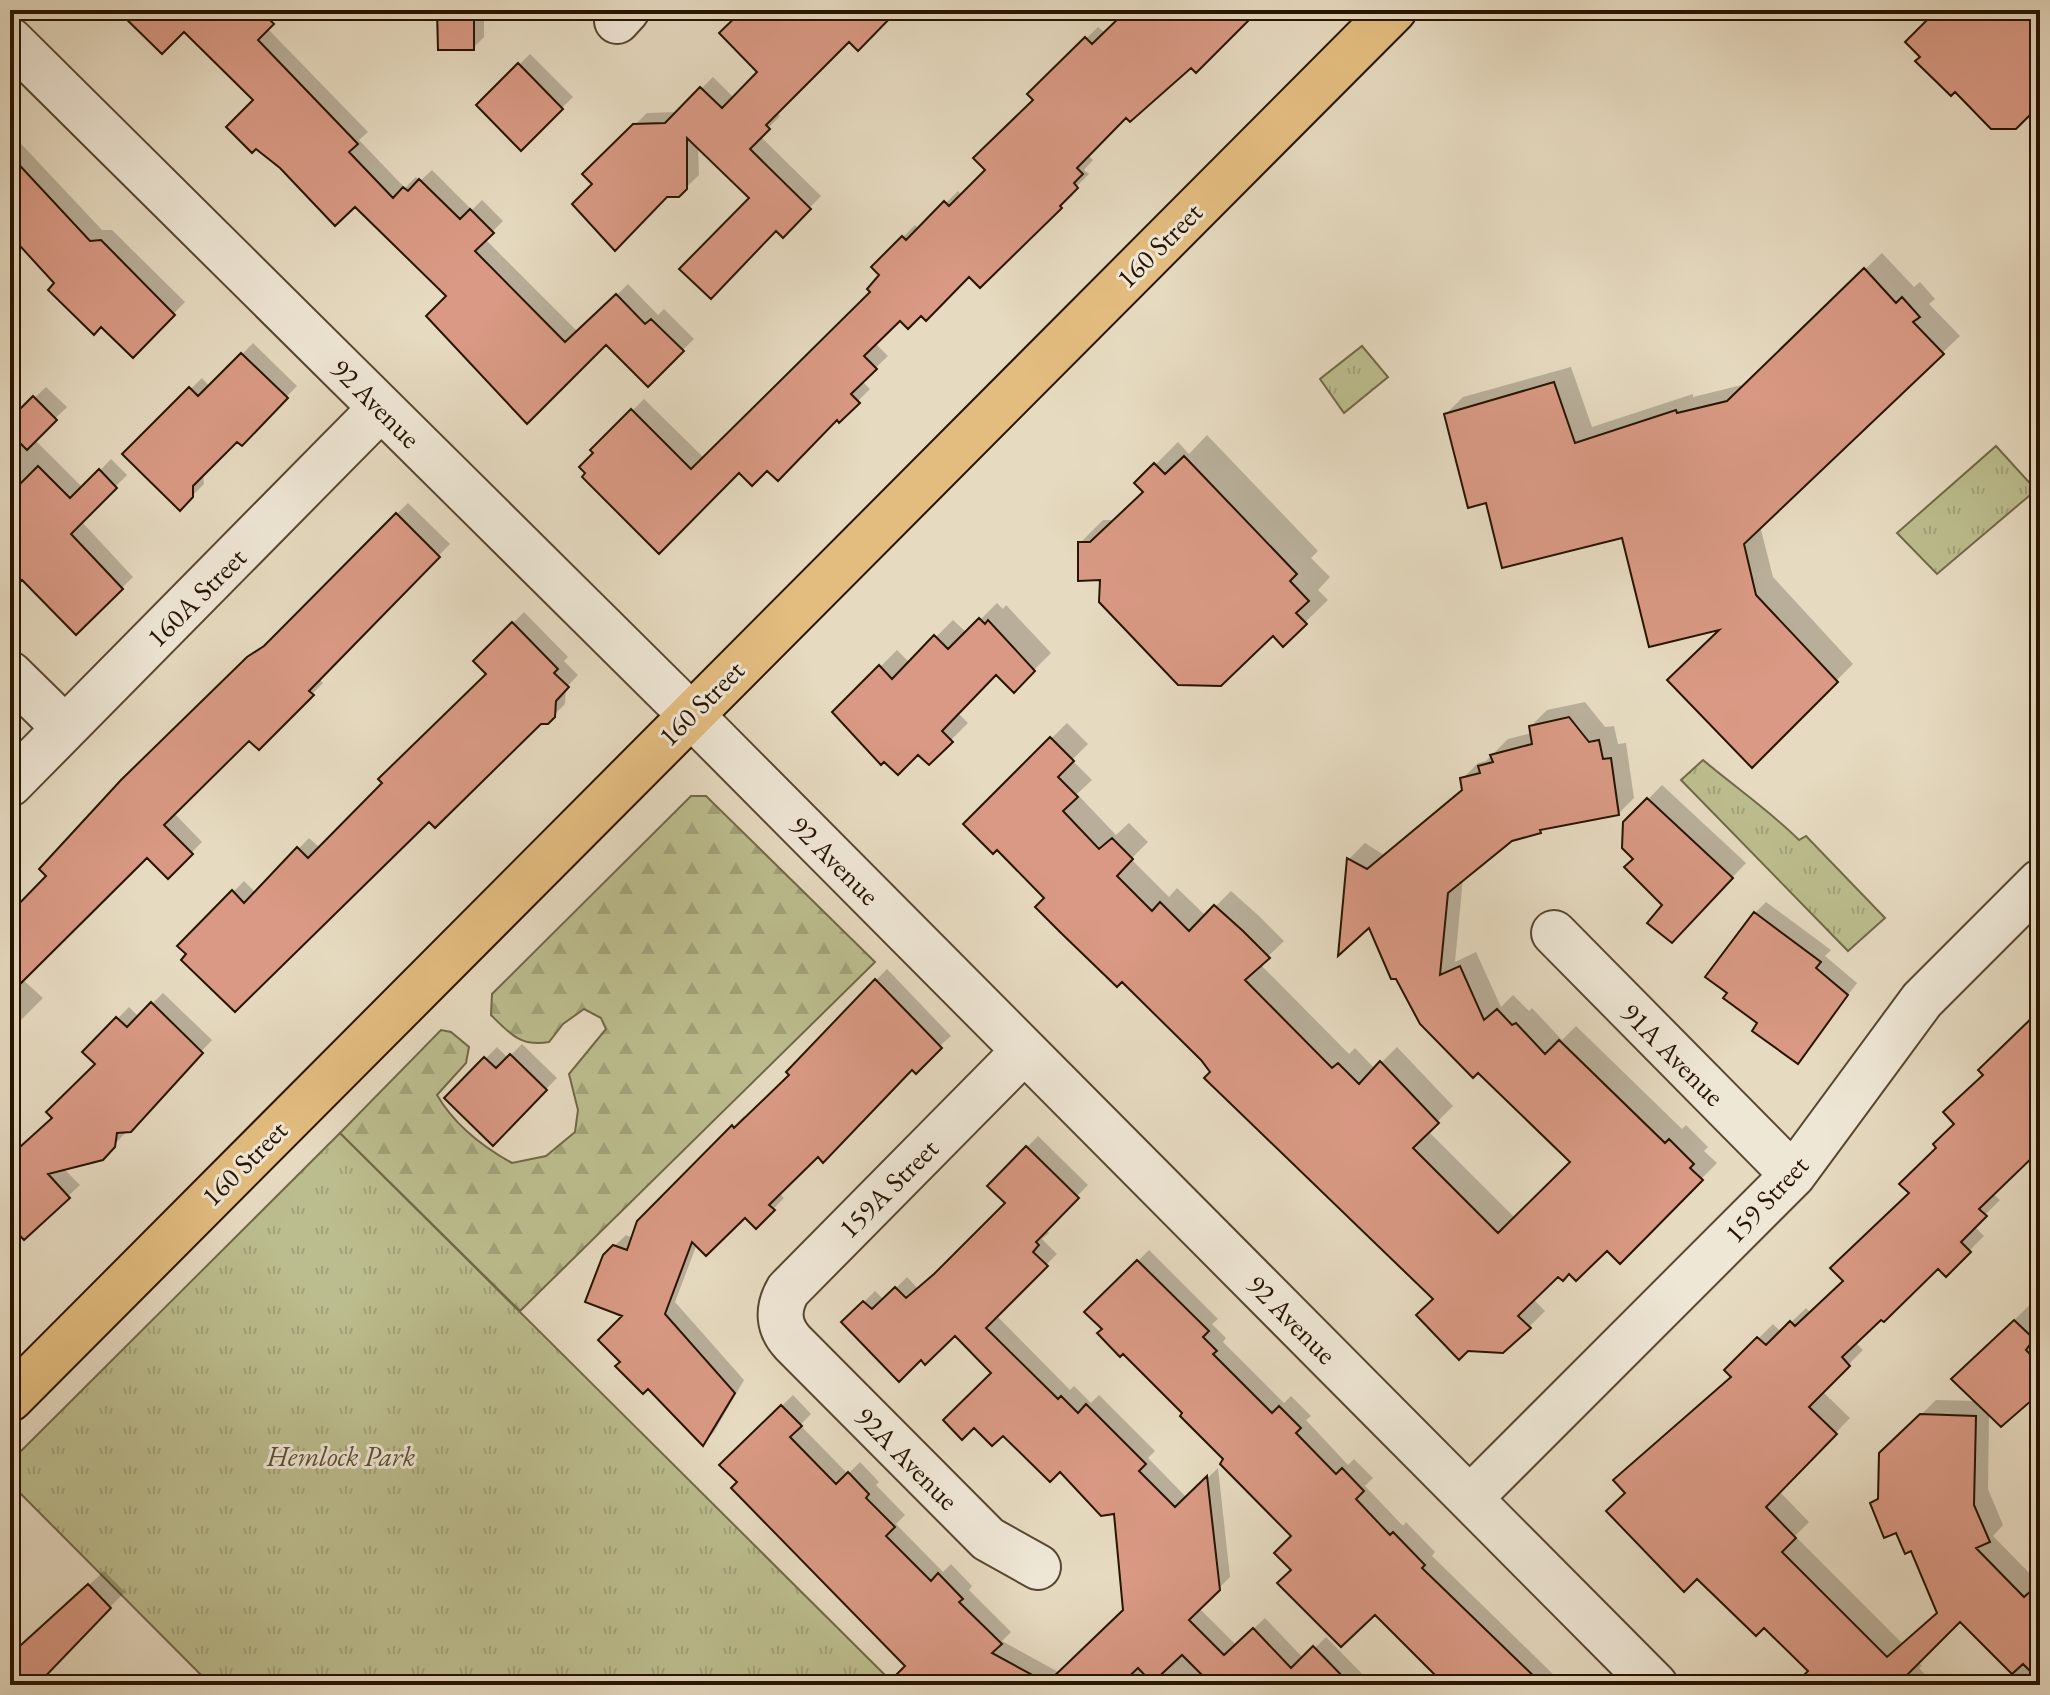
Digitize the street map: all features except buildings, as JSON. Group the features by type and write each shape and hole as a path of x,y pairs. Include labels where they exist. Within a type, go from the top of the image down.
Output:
{"main road":[{"name":"160 Street","path":"10,1399 1390,11"}],"street":[{"name":"92 Avenue","path":"10,40 690,714 1655,1685"},
{"name":"160A Street","path":"10,784 381,408"},
{"path":"10,674 65,728"},
{"name":"159 Street","path":"1470,1498 1793,1175 1922,1000 2040,882"},
{"name":"91A Avenue","path":"1554,933 1793,1175"},
{"name":"159A Street","path":"786,1336 780,1322 781,1302 788,1290 1024,1051"},
{"name":"92A Avenue","path":"786,1336 988,1539 1038,1567"}],"green space":[{"path":"1362,346 1388,377 1344,413 1320,379"},
{"path":"1996,446 2036,490 1937,574 1897,533"},
{"path":"1703,760 1799,840 1806,836 1885,918 1848,951 1681,780"},
{"path":"691,796 706,796 875,962 520,1311 340,1133 441,1030 451,1032 469,1047 466,1063 437,1095 452,1116 490,1150 512,1163 546,1156 575,1132 578,1110 569,1074 606,1029 601,1018 584,1009 563,1024 549,1042 531,1043 510,1033 491,1015 492,994"},
{"name":"Hemlock Park","path":"340,1133 895,1685 211,1685 10,1483 10,1462"}]}
